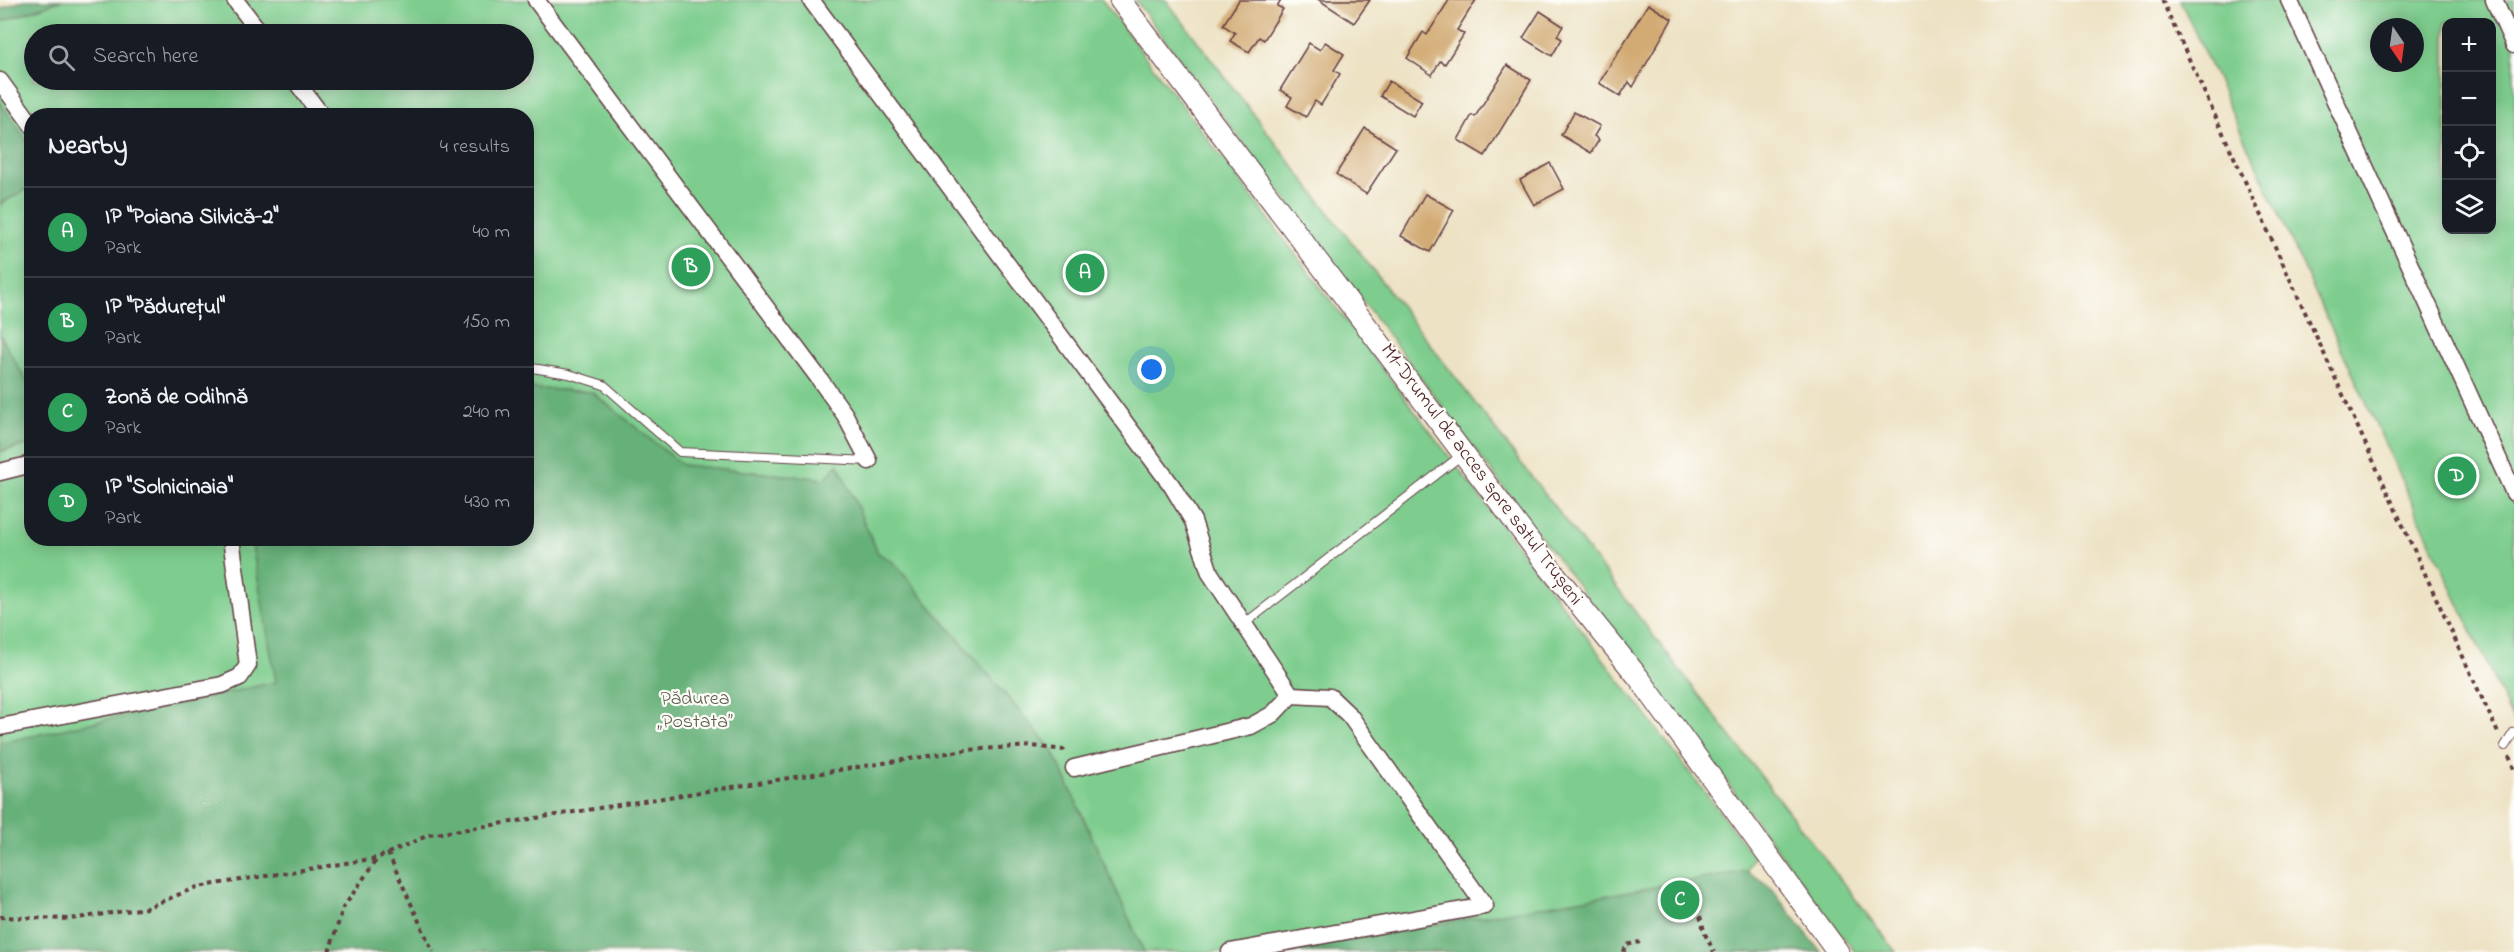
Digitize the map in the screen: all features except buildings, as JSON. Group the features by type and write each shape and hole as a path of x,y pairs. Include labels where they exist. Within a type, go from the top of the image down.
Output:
{"street":[{"path":"235,0 253,24"},
{"path":"536,0 818,376 845,415 869,461"},
{"path":"811,0 1172,486 1193,521 1210,573 1291,695"},
{"name":"M1-Drumul de acces spre satul Trușeni","path":"1120,0 1549,567 1639,678 1838,952"},
{"path":"2289,0 2514,493"},
{"path":"2494,0 2514,45"},
{"path":"0,81 24,114"},
{"path":"302,90 315,108"},
{"path":"0,472 24,466"},
{"path":"0,727 222,685 240,677 248,665 232,546"},
{"path":"1074,768 1251,726 1273,714 1291,695 1330,697 1350,716 1485,906 1230,952"}],"lane":[{"path":"534,368 569,374 604,385 680,452 869,461"},
{"path":"1244,624 1464,453"},
{"path":"2505,747 2514,732"}],"path":[{"path":"2162,0 2505,747"},
{"path":"0,917 70,919 146,908 197,887 377,858 429,835 966,750 1032,746 1064,750 1074,768"},
{"path":"388,853 433,952"},
{"path":"329,952 343,908 377,858"},
{"path":"1693,890 1705,934 1714,952"},
{"path":"1624,952 1626,945 1640,942"}],"green space":[{"path":"24,0 62,0 0,22 0,9"},
{"path":"62,0 1102,0 1754,857 1747,871 1769,886 1821,952 1144,952 1053,751 894,563 878,554 838,464 825,479 682,465 592,392 534,388 534,108 24,108 24,137 0,102 0,22"},
{"path":"1135,0 1166,0 1896,952 1855,952"},
{"path":"2180,0 2514,0 2514,723"},
{"path":"0,102 24,137 24,191 0,204"},
{"path":"24,191 24,377 0,335 0,204"},
{"path":"0,335 24,377 24,446 0,451"},
{"name":"Pădurea „Postata”","path":"534,388 592,392 682,465 825,479 838,464 878,553 894,563 1053,751 1144,952 0,952 0,743 276,682 252,546 534,546"},
{"path":"24,446 24,546 252,546 277,682 0,743 0,452"},
{"path":"1747,871 1769,886 1821,952 1275,952"}],"place":[{"name":"IP \"Pădurețul\"","path":"691,267"},
{"name":"IP \"Poiana Silvică-2\"","path":"1085,273"},
{"name":"IP \"Solnicinaia\"","path":"2457,476"},
{"name":"Zonă de Odihnă","path":"1680,900"}]}
